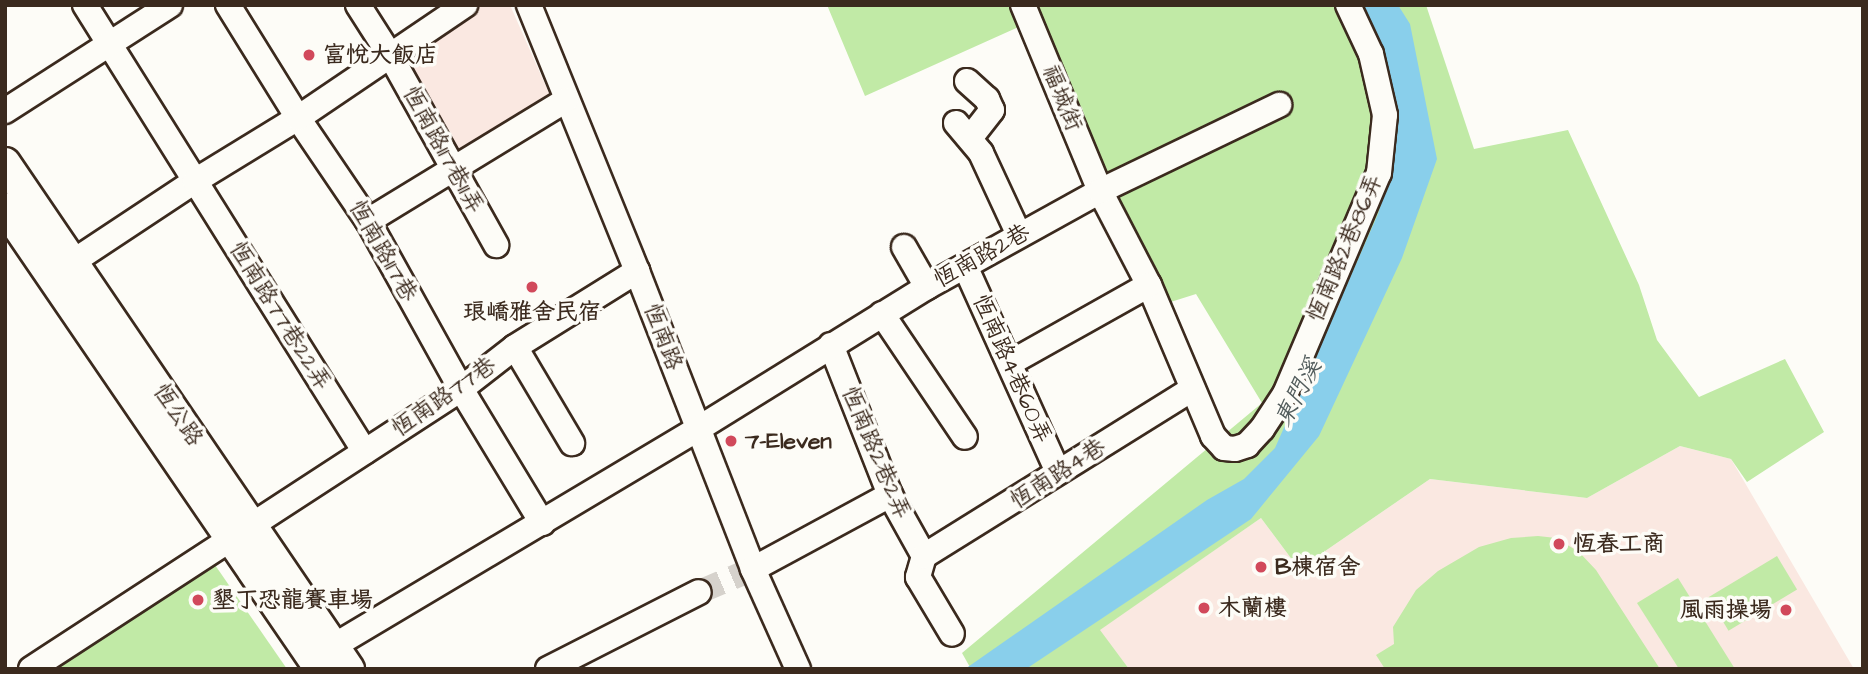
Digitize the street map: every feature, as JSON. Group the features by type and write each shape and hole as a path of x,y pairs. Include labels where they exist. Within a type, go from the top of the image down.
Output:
{"main road":[{"name":"恆公路","path":"5,163 62,269 329,660"},
{"name":"恆公路","path":"5,208 62,269"}],"street":[{"name":"恆南路77巷22弄","path":"85,5 365,452"},
{"path":"5,111 170,5"},
{"name":"恆南路117巷","path":"228,5 298,118 369,221 461,388 541,523"},
{"name":"恆南路117巷11弄","path":"358,5 390,55 496,245"},
{"path":"62,269 195,181 298,118 465,5"},
{"name":"恆南路","path":"528,5 637,271 753,569 798,669"},
{"name":"福城街","path":"1023,5 1100,191"},
{"name":"恆南路2巷86弄","path":"1100,191 1149,285 1213,436 1224,448 1235,449 1247,445 1262,429 1284,394 1379,173 1385,115 1371,54 1348,5"},
{"path":"967,81 987,99 992,110 964,130 1019,235"},
{"path":"369,221 566,100"},
{"name":"恆南路2巷","path":"329,660 541,523 927,287 1100,191 1279,105"},
{"path":"904,247 927,287"},
{"name":"恆南路4巷60弄","path":"965,266 1058,472"},
{"name":"恆南路77巷","path":"32,669 461,388 515,347 637,271"},
{"path":"1010,363 1149,285"},
{"path":"882,314 965,437"},
{"name":"恆南路2巷2弄","path":"831,345 890,495 924,556 918,577 952,634"},
{"path":"515,347 572,443"},
{"name":"恆南路4巷","path":"924,556 992,517 1058,472 1192,389"},
{"path":"753,569 890,495"},
{"path":"548,669 699,592"}],"shaded area":[{"path":"474,5 510,5 552,100 456,159 392,52"},
{"name":"恆春工商","path":"1680,446 1731,459 1854,669 1129,669 1099,630 1261,518 1299,569 1430,479 1587,498"}],"green space":[{"path":"827,5 1426,5 1474,149 1568,130 1639,285 1657,340 1699,397 1785,359 1824,432 1747,482 1731,459 1680,446 1587,498 1430,479 1299,569 1261,518 1100,630 1129,669 971,669 962,653 1262,403 1196,294 1158,306 1032,21 865,96"},
{"path":"1511,538 1556,538 1579,552 1596,570 1660,669 1385,669 1376,655 1394,644 1393,627 1416,590 1438,571 1479,547"},
{"path":"1777,556 1797,589 1729,631 1708,597"},
{"name":"墾丁恐龍賽車場","path":"215,565 287,669 44,669 98,635"},
{"path":"1678,578 1735,669 1679,669 1637,603"}],"water":[{"path":"1348,5 1398,5 1410,24 1437,159 1402,258 1319,436 1251,519 1026,669 965,669 1207,500 1244,479 1275,448 1378,214 1390,175"}],"tunnel":[{"path":"699,592 753,569"}],"place":[{"name":"富悅大飯店","path":"309,55"},
{"name":"琅嶠雅舍民宿","path":"532,287"},
{"name":"7-Eleven","path":"731,441"},
{"name":"恆春工商","path":"1559,544"},
{"name":"B棟宿舍","path":"1261,567"},
{"name":"墾丁恐龍賽車場","path":"198,600"},
{"name":"木蘭樓","path":"1204,608"},
{"name":"風雨操場","path":"1786,610"}],"water label":[{"name":"東門溪","path":"1299,393"}]}
